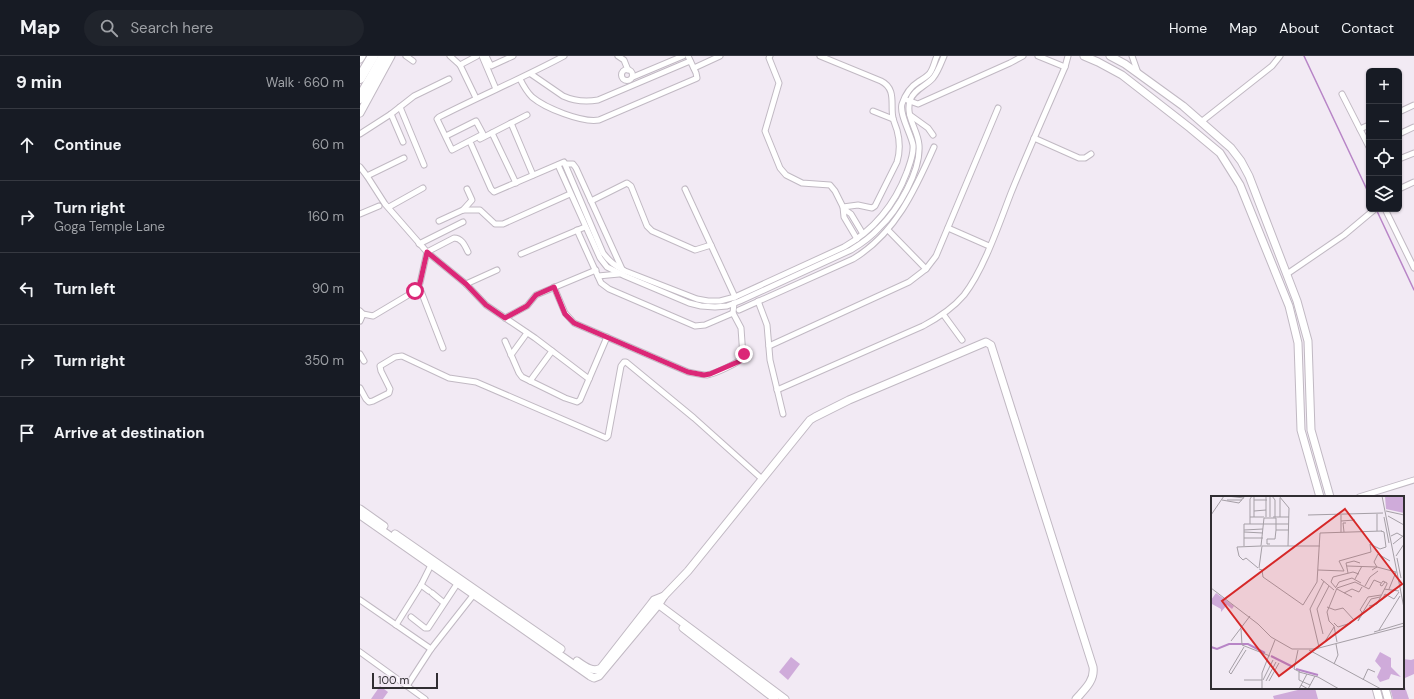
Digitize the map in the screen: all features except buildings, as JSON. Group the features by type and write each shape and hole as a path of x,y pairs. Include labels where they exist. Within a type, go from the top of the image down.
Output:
{"highway":[{"path":"360,78 373,56"},
{"path":"360,98 384,56"}],"street":[{"path":"360,113 391,56"},
{"path":"406,56 413,60"},
{"path":"450,56 460,65 476,98"},
{"path":"460,65 477,56"},
{"path":"482,56 496,89"},
{"path":"486,56 491,66 513,56"},
{"path":"446,136 476,121 483,134 452,150 437,119 476,98 531,74 564,56"},
{"path":"618,56 624,60 628,70 632,71 633,77"},
{"path":"628,70 625,70 622,73 622,78 629,81 633,77 683,56"},
{"path":"694,68 720,56"},
{"path":"770,56 769,58 779,83 765,131 780,168 786,175 802,183 830,185 835,191 843,208 843,214 860,237"},
{"path":"820,56 885,83 892,93 893,119 899,139 899,154 878,204 872,208 858,205 843,208"},
{"path":"505,318 527,306 536,295 554,287 597,273 621,272 697,299 720,301 754,292 863,243 882,225 907,189 918,160 919,152 918,138 907,100 910,89 929,74 937,56"},
{"path":"558,165 585,227 603,263 689,303 701,306 727,306 734,304 754,292 832,254 860,237 878,221 900,189 913,151 902,111 902,104 934,77 944,56"},
{"path":"907,100 918,104 1023,56"},
{"path":"1038,56 1065,67"},
{"path":"777,390 923,326 952,307 966,292 990,246 1065,67 1068,56"},
{"path":"1084,56 1100,59 1190,128 1220,153 1235,175 1289,306 1298,343 1301,430 1320,496"},
{"path":"1110,56 1126,64 1183,106 1231,148 1241,161 1249,176 1297,301 1308,341 1311,430 1330,496"},
{"path":"1132,56 1138,73"},
{"path":"1201,122 1272,66 1280,56"},
{"path":"520,79 529,93 539,102 575,118 594,121 695,79 697,76 689,58 598,100 589,101 569,99 531,74"},
{"path":"360,134 391,114 414,96 449,80"},
{"path":"1342,94 1366,141"},
{"path":"1402,111 1414,105"},
{"path":"400,107 424,165"},
{"path":"769,346 909,282 926,269 936,256 998,108"},
{"path":"873,111 893,119"},
{"path":"391,114 403,142"},
{"path":"910,114 928,128 933,135"},
{"path":"458,150 527,115"},
{"path":"511,123 533,175"},
{"path":"1360,129 1366,126"},
{"path":"1402,133 1414,127"},
{"path":"492,133 516,183"},
{"path":"1034,138 1079,158 1085,158 1091,154"},
{"path":"471,144 492,191 496,192 558,165 564,163 573,164 621,272"},
{"path":"739,310 852,259 866,251 888,230 913,193 934,147"},
{"path":"1402,158 1414,153"},
{"path":"367,176 404,158"},
{"path":"564,163 603,252 609,261 621,272"},
{"path":"360,167 389,207 427,252 466,284 486,305 589,379"},
{"path":"1402,188 1414,182"},
{"path":"590,201 625,183 631,186 647,226 652,231 696,250 711,245"},
{"path":"389,207 423,188"},
{"path":"439,221 463,210 472,200 466,189"},
{"path":"685,189 735,297"},
{"path":"463,210 480,210 493,222 498,224 510,221 570,194"},
{"path":"360,214 379,206"},
{"path":"843,208 851,214 863,243"},
{"path":"1287,274 1344,235 1372,212"},
{"path":"1386,212 1414,268"},
{"path":"878,221 926,269"},
{"path":"419,244 463,222"},
{"path":"520,254 585,227"},
{"path":"948,228 990,246"},
{"path":"577,230 603,286 695,326 705,325 733,313"},
{"path":"360,321 361,313 373,316 413,293 419,286 427,252 454,238 457,238 463,242 468,252"},
{"path":"466,284 497,270"},
{"path":"419,286 443,348"},
{"path":"554,287 565,314 581,326 688,372 704,375 710,374 740,361 743,357 741,328 733,313 734,304"},
{"path":"754,292 767,325 770,360 783,414"},
{"path":"943,314 962,340"},
{"path":"511,354 527,333"},
{"path":"505,341 522,377 565,398 577,402 580,400 607,337"},
{"path":"360,509 594,678 600,676 655,604 688,571 808,423 815,417 848,400 984,342 988,342 1093,667 1091,681 1076,699"},
{"path":"530,381 552,351"},
{"path":"360,354 364,361"},
{"path":"360,388 369,402 389,393 390,390 380,366 399,355 452,379 476,382 519,402 606,438 608,436 621,366 624,362 626,362 694,418 762,479"},
{"path":"1299,372 1309,371"},
{"path":"1362,496 1414,480"},
{"path":"360,515 431,564 459,581"},
{"path":"396,625 421,585 431,564"},
{"path":"411,617 425,628 428,628 459,581"},
{"path":"421,585 444,603"},
{"path":"407,686 430,649 475,593"},
{"path":"360,600 430,649"},
{"path":"655,604 775,699"},
{"path":"655,604 785,699"},
{"path":"360,652 425,699"},
{"path":"1376,689 1379,699"},
{"path":"1385,689 1388,699"}],"shaded area":[{"path":"791,657 800,664 788,680 779,672"},
{"path":"1404,659 1414,659 1414,674 1404,680"},
{"path":"1404,684 1409,699 1393,699 1390,689 1404,689"},
{"path":"380,686 388,692 383,699 371,699"},
{"path":"1302,689 1315,689 1318,699 1274,699 1273,696"}],"waterway":[{"path":"1304,56 1366,188"},
{"path":"1377,212 1414,290"}],"route":[{"path":"415,291 418,289 420,283 427,252 454,272 486,305 505,318 527,306 536,295 554,287 565,314 574,323 688,372 704,375 710,374 740,361 744,354"}]}
